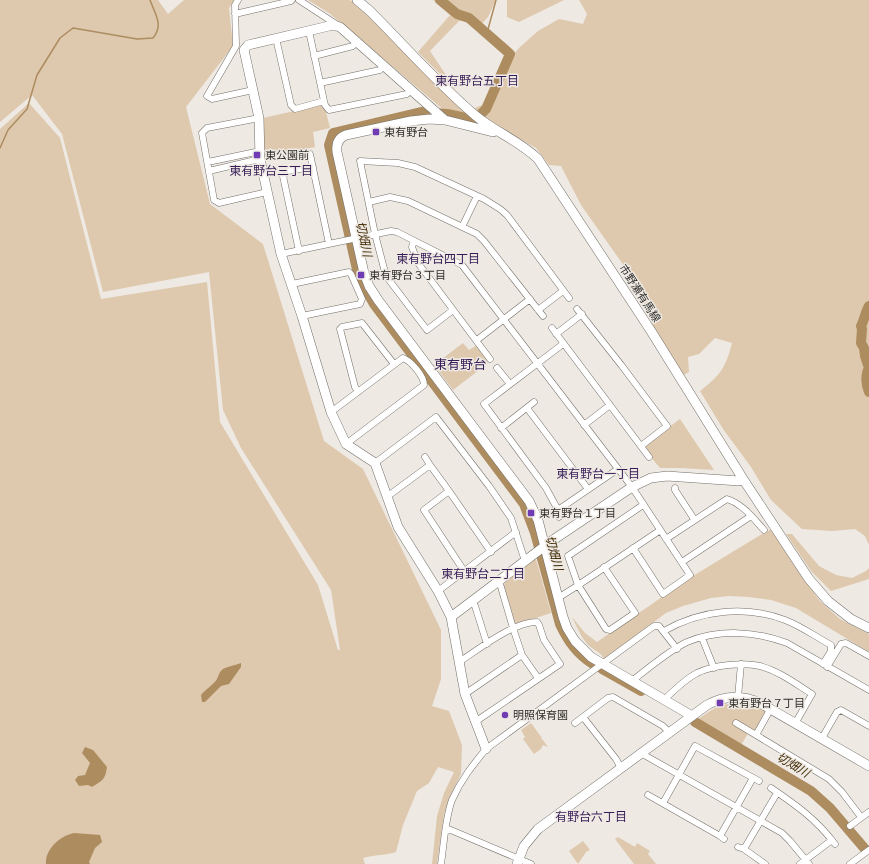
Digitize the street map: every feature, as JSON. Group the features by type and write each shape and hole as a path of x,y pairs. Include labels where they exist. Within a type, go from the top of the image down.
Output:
{"street":[{"path":"238,0 235,5 236,46 207,96 212,99 253,90"},
{"path":"235,14 292,0"},
{"path":"299,0 340,27 445,120"},
{"name":"市野瀬有馬線","path":"357,0 478,117 529,150 544,166 744,479 815,586 828,601 842,612 869,628"},
{"path":"340,27 333,26 248,44 245,48 244,52 259,118 260,156 267,192 281,254 292,284 331,412 346,444 375,463 398,527 438,591 451,617 465,694 486,749"},
{"path":"309,31 325,105 329,110 407,94 411,90"},
{"path":"276,38 291,105 293,108 324,101"},
{"path":"314,56 353,46 356,41"},
{"path":"320,84 380,70 383,65"},
{"path":"259,118 207,128 202,133 214,200 219,203 267,192"},
{"path":"496,130 493,132 445,120 429,119 416,120 346,135 340,139 337,145 337,152 364,273 372,290 524,493 536,514 565,622 575,641 602,664 692,716"},
{"path":"310,154 329,244"},
{"path":"208,162 260,156"},
{"path":"209,170 260,156"},
{"path":"453,310 427,330 386,276 375,234 360,161 398,163 415,166 477,196 500,209 506,214 569,298"},
{"path":"299,251 283,176 288,171 313,167"},
{"path":"462,227 477,196"},
{"path":"369,202 390,197 399,198 477,234 543,316"},
{"path":"281,254 391,231 397,232 462,265 632,487 690,575 663,594 633,548"},
{"path":"414,241 412,248 418,263 490,359"},
{"path":"292,284 349,272 362,299 360,304 302,316"},
{"path":"538,310 563,291"},
{"path":"477,340 530,299"},
{"path":"556,334 579,312 667,426 641,446"},
{"path":"358,392 340,330 342,327 362,323 394,364"},
{"path":"552,328 649,457"},
{"path":"563,344 484,404 546,488 558,514 588,489 618,469"},
{"path":"331,412 403,358 408,360 424,380 424,385 346,444"},
{"path":"498,368 510,384"},
{"path":"501,428 534,402"},
{"path":"584,425 610,406"},
{"path":"527,408 588,489"},
{"path":"375,463 436,417 490,487 511,518 525,561"},
{"path":"425,457 491,552"},
{"path":"388,496 430,465"},
{"path":"451,617 545,546 632,487 651,478 667,476 738,480 744,479"},
{"path":"675,488 694,519"},
{"path":"449,491 424,510 464,571"},
{"path":"666,539 694,519 727,499 742,506 764,530"},
{"path":"604,567 635,613 610,630 606,629 578,585 568,556 643,505"},
{"path":"682,562 751,516"},
{"path":"558,598 660,531"},
{"path":"438,591 516,532"},
{"path":"498,581 522,655 538,678"},
{"path":"472,601 476,606 487,644"},
{"path":"664,631 692,619 716,612 739,611 766,613 786,620 830,645 831,651 825,665"},
{"path":"459,662 513,628 532,622 537,622 544,640 560,664 475,722"},
{"path":"441,864 446,828 452,801 466,773 486,749 654,626 659,626 664,631 677,649"},
{"path":"632,681 655,663 687,643 712,635 736,633 772,637 787,643 869,690"},
{"path":"702,638 714,668"},
{"path":"825,665 841,644 846,642 869,656"},
{"path":"465,694 522,655"},
{"path":"738,697 741,664"},
{"path":"664,700 698,673 725,665 741,664 760,666 776,673 812,694 796,722"},
{"path":"575,723 608,698 613,697 663,726 670,733"},
{"path":"518,861 527,841 538,829 670,733 707,704 724,698 738,697 753,699 796,722 869,766"},
{"path":"756,735 771,708"},
{"path":"822,738 837,712 841,710 869,726"},
{"path":"583,717 616,759 621,768"},
{"path":"736,723 829,779 842,792 861,817"},
{"path":"648,795 722,837 736,808 756,779 695,746 663,803"},
{"path":"642,752 646,756 782,833 790,840 807,862"},
{"path":"770,788 809,815 833,842 807,862 800,864"},
{"path":"766,864 741,848 777,793"},
{"path":"850,826 869,812"},
{"path":"446,828 518,861 531,864"},
{"path":"850,864 869,850"}],"shaded area":[{"path":"0,0 158,0 168,14 184,0 234,0 229,8 233,46 186,107 210,204 263,244 324,441 363,469 441,630 441,679 432,706 449,711 462,745 461,774 444,814 437,864 432,864 437,816 444,793 454,772 438,767 429,783 417,791 403,825 396,852 363,858 365,864 0,864 0,129 29,103 60,138 101,299 207,282 220,422 318,585 338,650 340,650 331,590 241,448 223,410 209,272 103,292 62,134 32,95 0,122"},
{"path":"308,0 352,1 474,118 445,111 329,13"},
{"path":"433,0 496,0 488,17 480,26 472,18 459,21 430,51 456,90 418,52 450,15"},
{"path":"507,0 564,0 519,22 507,17"},
{"path":"579,0 869,0 869,545 865,536 855,529 832,531 802,529 771,500 751,467 723,429 700,391 713,381 725,365 732,343 715,338 699,354 688,357 689,372 682,376 654,330 649,311 638,295 622,263 581,205 561,166 549,165 536,148 486,120 473,109 484,104 504,65 520,47 538,31 559,19 583,24 587,14"},
{"path":"321,105 325,108 330,128 313,132 315,147 264,157 263,118"},
{"path":"463,343 469,350 477,345 488,359 487,364 453,390 434,365"},
{"path":"680,419 714,470 660,468 645,450 646,444"},
{"path":"772,529 820,601 840,619 869,634 869,652 796,608 771,600 749,597 729,596 711,598 683,606 666,613 604,659 590,647 579,632 572,617 585,633 597,642 688,579"},
{"path":"786,534 792,534 819,566 836,575 852,578 869,568 869,579 831,591 811,571"},
{"path":"535,559 551,613 517,624 514,621 504,587 505,580"},
{"path":"241,663 241,667 229,684 221,686 205,702 202,702 201,695 216,681 223,669"},
{"path":"740,702 754,706 766,712 756,730 750,730 740,747 696,721 716,708 727,704"},
{"path":"531,723 548,747 543,745 541,749 534,754 523,739 525,737 521,730"},
{"path":"85,747 93,750 107,767 103,779 92,787 88,785 79,786 75,780 78,776 85,775 90,763 82,753"},
{"path":"74,833 100,835 102,842 95,848 89,862 90,864 46,864 48,853 54,844 64,837"},
{"path":"618,837 635,847 637,843 650,851 648,854 656,864 634,864 615,839"},
{"path":"583,841 590,850 586,852 578,864 569,851"}],"waterway":[{"path":"0,148 8,130 27,109 37,75 60,38 73,28 137,39 153,38 158,29 158,19 150,0"},
{"name":"切畑川","path":"440,0 457,14 469,18 510,54 486,109 475,120 447,114 421,112 333,133 329,145 356,265 359,277 374,304 524,504 535,533 560,624 574,647 582,656 593,664"},
{"path":"487,33 496,0"},
{"path":"869,306 861,326 861,343 864,348 869,368 866,380 869,392"},
{"name":"切畑川","path":"602,669 641,691"},
{"name":"切畑川","path":"695,722 811,791 830,808 865,849"}],"place":[{"name":"東有野台","path":"376,132"},
{"name":"東公園前","path":"257,155"},
{"name":"東有野台３丁目","path":"361,275"},
{"name":"東有野台１丁目","path":"531,513"},
{"name":"東有野台７丁目","path":"720,703"},
{"name":"明照保育園","path":"505,715"}],"district":[{"name":"東有野台五丁目","path":"477,81"},
{"name":"東有野台三丁目","path":"271,171"},
{"name":"東有野台四丁目","path":"438,259"},
{"name":"東有野台","path":"460,364"},
{"name":"東有野台一丁目","path":"598,474"},
{"name":"東有野台二丁目","path":"483,574"},
{"name":"有野台六丁目","path":"591,817"}]}
